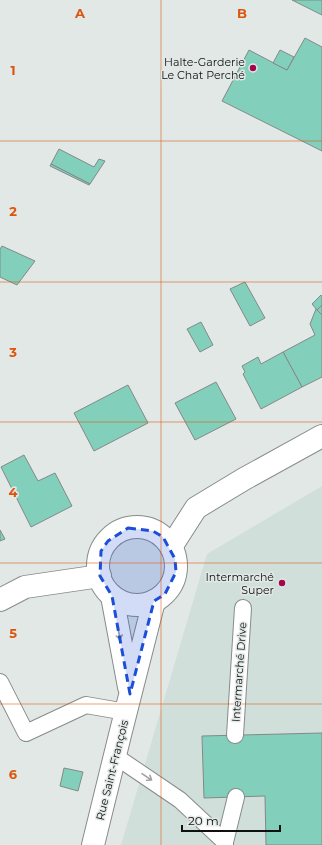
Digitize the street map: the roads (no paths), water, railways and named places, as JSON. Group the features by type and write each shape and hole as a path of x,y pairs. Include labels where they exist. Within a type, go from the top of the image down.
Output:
{"main road":[{"path":"171,547 196,508 244,479 322,436"},
{"path":"128,528 141,528 153,531 163,537 171,547 175,559 176,572 172,584 164,594 154,601 132,605 121,602 112,596 104,587 98,564 101,552 108,541 117,533 128,528"},
{"path":"0,600 25,587 100,576"},
{"name":"Rue Saint-François","path":"112,596 128,703"},
{"name":"Rue Saint-François","path":"93,845 154,601"}],"lane":[{"name":"Intermarché Drive","path":"235,735 243,608"},
{"path":"0,682 26,733 86,705 128,703"},
{"path":"115,756 180,800 225,844"},
{"path":"225,844 236,797"}],"place":[{"name":"Halte-Garderie Le Chat Perché","path":"253,68"},
{"name":"Intermarché Super","path":"282,583"}]}
